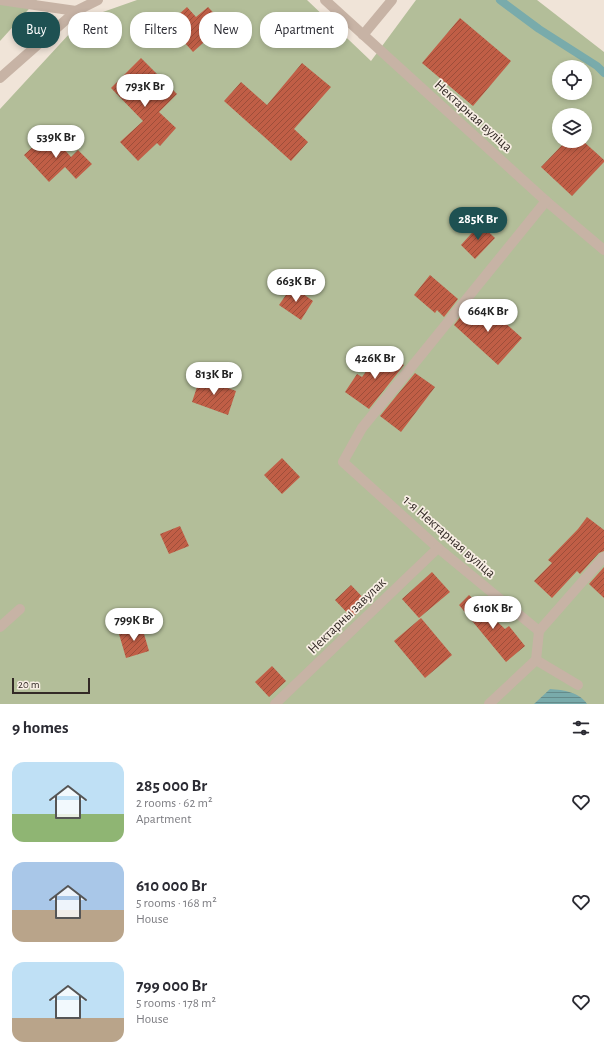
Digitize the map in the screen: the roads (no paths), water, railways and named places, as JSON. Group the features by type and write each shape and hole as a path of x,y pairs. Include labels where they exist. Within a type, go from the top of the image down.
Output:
{"street":[{"path":"0,0 16,1 76,11"},
{"path":"0,78 76,11 98,0"},
{"name":"Нектарная вуліца","path":"325,0 546,201 604,250"},
{"path":"363,35 392,0"},
{"name":"1-я Нектарная вуліца","path":"539,631 438,548 344,462 362,428 546,201"},
{"name":"Нектарны завулак","path":"275,704 438,548"},
{"path":"488,704 536,660 539,631 604,557"},
{"path":"0,627 20,609"},
{"path":"536,660 578,685"}],"water":[{"path":"550,689 575,694 587,704 534,704"}],"waterway":[{"path":"500,0 539,29 597,66 604,73"}]}
